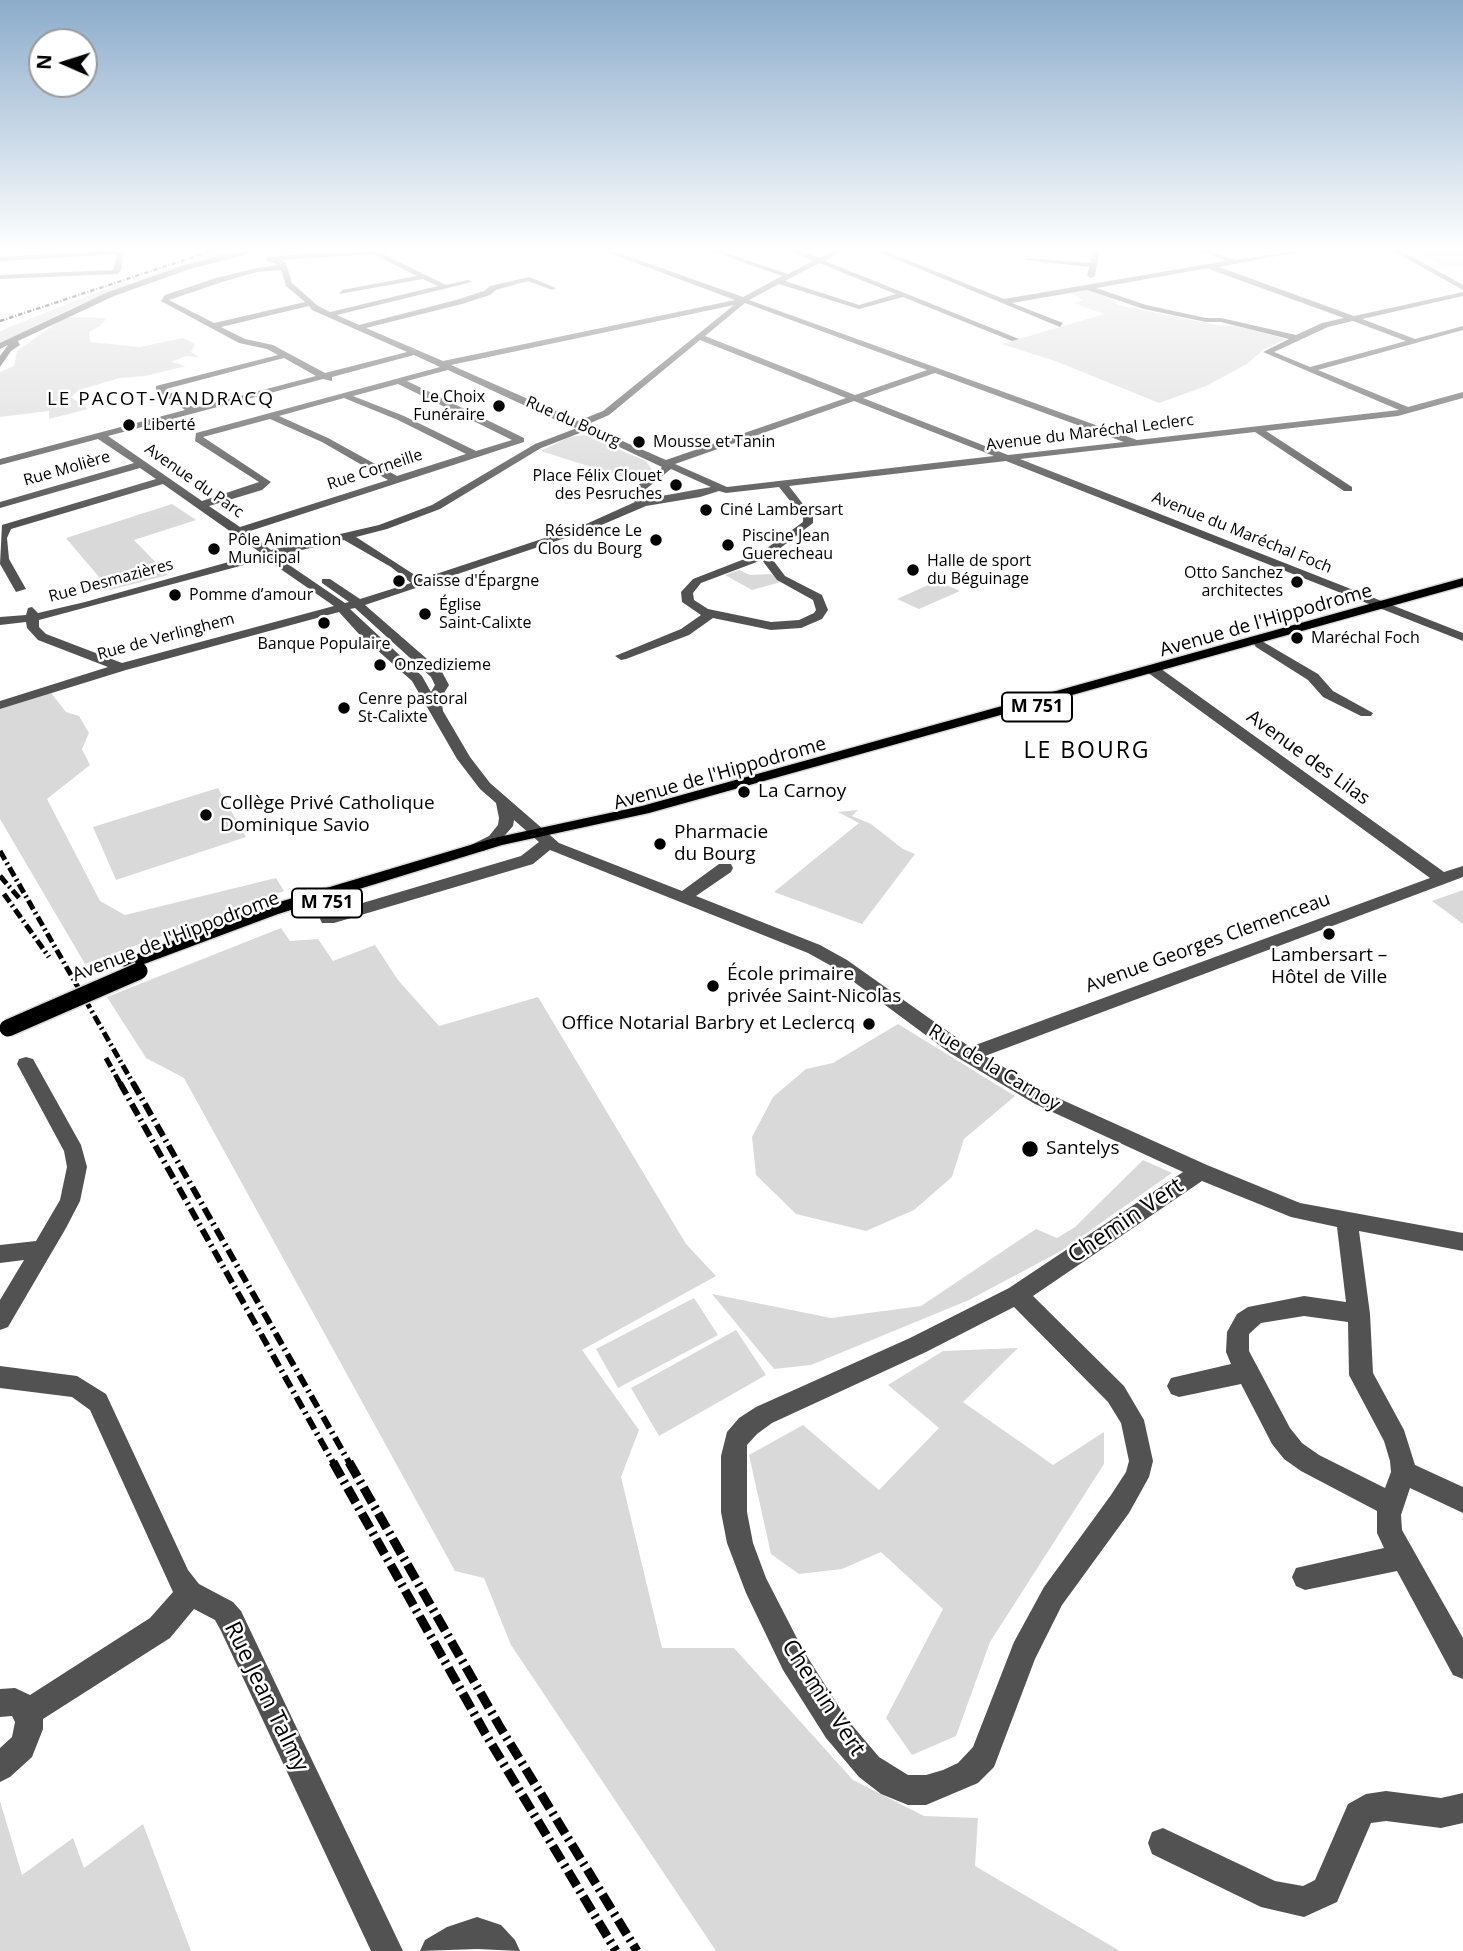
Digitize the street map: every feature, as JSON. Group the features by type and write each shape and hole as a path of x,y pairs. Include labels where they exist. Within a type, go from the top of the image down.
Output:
{"main road":[{"name":"Avenue de l'Hippodrome","path":"1155,671 1260,644 1463,582"},
{"name":"Avenue de l'Hippodrome","path":"3,1026 134,967 284,906 475,849 616,825 1155,671 1463,588"},
{"name":"Avenue de l'Hippodrome","path":"134,967 308,909 542,837"}],"street":[{"path":"1,355 23,339"},
{"path":"238,339 268,346 357,391 401,418"},
{"name":"Rue du Bourg","path":"386,339 666,465"},
{"path":"200,505 258,488 266,482 197,437 445,365 565,339"},
{"name":"Rue Desmazières","path":"4,618 32,615 170,583 225,565 348,537 436,507 538,446 600,416 696,339"},
{"name":"Avenue du Maréchal Foch","path":"704,339 1463,638"},
{"path":"848,339 1137,443"},
{"path":"1294,339 1267,351 1268,354 1410,411"},
{"path":"1408,339 1414,341"},
{"path":"1309,370 1421,339"},
{"path":"0,462 415,352"},
{"path":"192,411 159,388 286,355"},
{"path":"643,503 635,496 636,492 666,465 934,370"},
{"name":"Rue Corneille","path":"238,531 521,440 398,380"},
{"path":"343,394 401,418 475,455"},
{"name":"Avenue du Maréchal Leclerc","path":"718,488 736,490 783,485 1258,430 1410,411 1463,395"},
{"path":"234,400 245,405"},
{"path":"255,410 325,440"},
{"path":"284,411 325,440 396,480"},
{"path":"1258,430 1348,489"},
{"name":"Avenue du Parc","path":"99,436 238,531 270,555 275,562 331,597 342,608"},
{"name":"Rue Molière","path":"0,505 142,464"},
{"path":"666,465 718,488"},
{"path":"20,589 3,559 2,534 6,527 164,480"},
{"path":"741,566 764,571 818,598 822,606 821,613 801,624 779,626 710,614 694,608 686,596 689,588 697,581 764,555 808,523 808,517 783,485"},
{"path":"328,919 527,860 542,850 542,837 503,804 468,764 411,673 365,634 342,608 588,527 643,503 700,494 718,488"},
{"path":"348,537 388,560 420,584"},
{"path":"270,555 297,563 345,593 437,675 442,685 434,698 436,711"},
{"path":"764,555 764,571"},
{"name":"Rue de Verlinghem","path":"0,705 121,667 342,608"},
{"path":"621,656 685,632 710,614"},
{"path":"32,615 33,628 42,637 121,667"},
{"path":"1260,644 1312,677 1328,694 1366,713"},
{"name":"Avenue des Lilas","path":"1155,671 1442,879"},
{"path":"475,849 494,839 503,830 508,818 503,804"},
{"name":"Rue de la Carnoy","path":"542,837 575,856 785,937 834,959 969,1055 1071,1113 1200,1171 1276,1204 1347,1222 1463,1242"},
{"name":"Avenue Georges Clemenceau","path":"969,1055 1463,871"},
{"path":"683,898 719,872"},
{"path":"0,1320 44,1249 70,1200 77,1167 74,1150 26,1065"},
{"name":"Chemin Vert","path":"1017,1295 1116,1394 1132,1420 1141,1461 1137,1477 1120,1504 1053,1596 1024,1652 984,1757 968,1773 948,1783 926,1790 908,1790 891,1784 869,1767 836,1728 793,1660 755,1584 740,1543 734,1512 733,1456 736,1440 748,1426 764,1415 918,1345 1017,1295 1200,1171"},
{"path":"1347,1222 1359,1314 1361,1375 1401,1453 1403,1472 1391,1505 1388,1523 1401,1557 1463,1665"},
{"path":"0,1254 44,1249"},
{"path":"1359,1314 1294,1306 1250,1317 1238,1332 1236,1345 1240,1360 1281,1436 1293,1451 1310,1463 1391,1505"},
{"path":"1179,1386 1247,1373"},
{"path":"0,1377 77,1387 98,1402 179,1579 190,1593 160,1628 27,1713"},
{"path":"1403,1472 1463,1500"},
{"path":"1305,1577 1401,1557"},
{"name":"Rue Jean Talmy","path":"190,1593 224,1611 231,1621 387,1951"},
{"path":"0,1703 15,1702 27,1713 29,1728 15,1755 0,1767"},
{"path":"1163,1843 1272,1896 1304,1902 1326,1891 1357,1814 1366,1809 1386,1806 1441,1813 1463,1808"},
{"path":"436,1951 458,1938 477,1933 490,1936 504,1951"}],"shaded area":[{"path":"34,339 90,339 90,342 140,347 185,339 195,344 191,352 199,357 186,356 171,362 186,366 145,376 119,378 79,390 71,397 88,409 49,419 49,411 0,417 0,372 14,366 17,351"},
{"path":"1019,339 1286,339 1264,349 1247,364 1206,386 1159,403 1058,362 1002,344"},
{"path":"584,435 646,461 652,470 638,482 541,451 569,437"},
{"path":"172,504 196,520 134,540 168,575 110,590 66,538"},
{"path":"739,570 750,575 771,574 781,582 752,590 725,575"},
{"path":"937,581 960,591 919,609 897,599"},
{"path":"51,693 66,712 79,716 89,733 82,749 90,765 47,799 100,901 125,915 276,878 284,891 85,964 0,819 0,709"},
{"path":"218,788 246,837 116,880 93,827"},
{"path":"858,810 852,816 871,824 903,849 915,854 862,924 774,892 859,823 838,812"},
{"path":"1463,890 1463,924 1432,901"},
{"path":"281,928 290,941 318,939 333,961 375,945 398,980 439,1026 538,997 686,1244 716,1276 582,1350 639,1430 621,1477 662,1648 734,1648 853,1780 924,1816 978,1818 975,1866 1120,1951 716,1951 511,1645 484,1578 455,1571 184,1078 146,1058 107,997"},
{"path":"898,1024 1015,1096 964,1139 952,1177 914,1210 866,1231 796,1214 756,1175 752,1137 773,1097 806,1069 833,1063"},
{"path":"1143,1160 1172,1173 1061,1251 969,1300 811,1365 774,1369 712,1294 831,1318 921,1306 1036,1229 1057,1238 1075,1227"},
{"path":"694,1298 718,1335 618,1388 596,1349"},
{"path":"736,1330 766,1375 659,1436 631,1388"},
{"path":"1018,1348 963,1402 1053,1465 1104,1432 1104,1464 990,1642 956,1736 912,1755 886,1718 943,1609 881,1552 842,1569 799,1574 771,1554 749,1455 803,1425 879,1490 939,1428 888,1385 943,1351"},
{"path":"0,1801 22,1875 73,1838 84,1868 143,1824 191,1951 0,1951"}],"railway":[{"path":"0,851 134,1085"},
{"path":"0,876 20,899"},
{"path":"4,894 49,957"},
{"path":"106,1058 121,1085"},
{"path":"120,1083 334,1464"},
{"path":"133,1083 350,1464"},
{"path":"333,1462 485,1733 616,1951"},
{"path":"349,1462 500,1727 637,1951"}],"place":[{"name":"Le Choix Funéraire","path":"499,406"},
{"name":"Liberté","path":"129,425"},
{"name":"Mousse et Tanin","path":"639,442"},
{"name":"Place Félix Clouet des Pesruches","path":"676,485"},
{"name":"Ciné Lambersart","path":"706,510"},
{"name":"Résidence Le Clos du Bourg","path":"656,540"},
{"name":"Piscine Jean Guerecheau","path":"728,545"},
{"name":"Pôle Animation Municipal","path":"214,549"},
{"name":"Halle de sport du Béguinage","path":"913,570"},
{"name":"Caisse d'Épargne","path":"399,581"},
{"name":"Otto Sanchez architectes","path":"1297,582"},
{"name":"Pomme d’amour","path":"175,595"},
{"name":"Église Saint-Calixte","path":"425,614"},
{"name":"Banque Populaire","path":"324,623"},
{"name":"Maréchal Foch","path":"1297,638"},
{"name":"Onzedizieme","path":"380,665"},
{"name":"Cenre pastoral St-Calixte","path":"344,708"},
{"name":"La Carnoy","path":"744,792"},
{"name":"Collège Privé Catholique Dominique Savio","path":"206,815"},
{"name":"Pharmacie du Bourg","path":"660,844"},
{"name":"Lambersart – Hôtel de Ville","path":"1329,934"},
{"name":"École primaire privée Saint-Nicolas","path":"713,986"},
{"name":"Office Notarial Barbry et Leclercq","path":"869,1024"},
{"name":"Santelys","path":"1030,1149"}],"district":[{"name":"LE PACOT-VANDRACQ","path":"161,400"},
{"name":"LE BOURG","path":"1087,751"}]}
